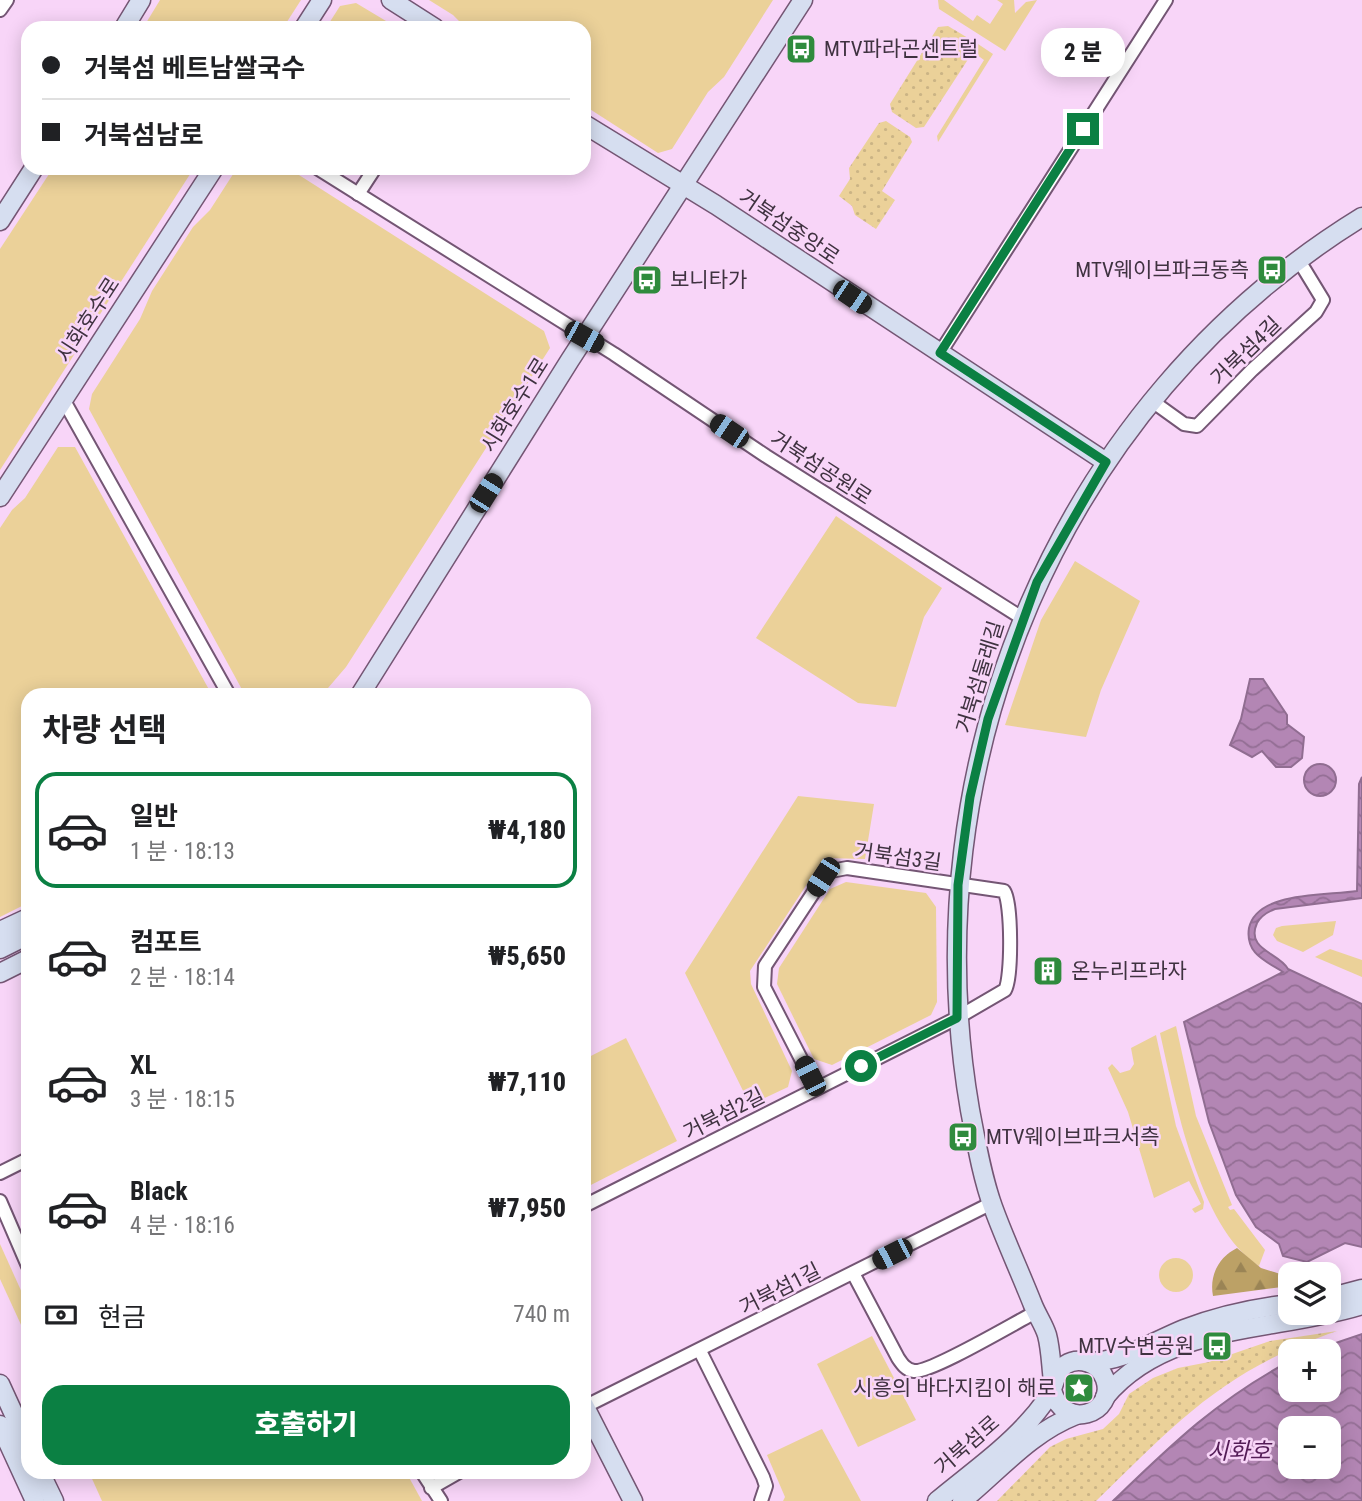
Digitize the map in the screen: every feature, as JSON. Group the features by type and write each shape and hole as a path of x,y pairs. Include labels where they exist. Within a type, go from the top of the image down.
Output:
{"street":[{"path":"0,10 7,0"},
{"path":"128,21 141,0"},
{"path":"308,21 321,0"},
{"path":"391,0 424,21"},
{"name":"시화호수1로","path":"364,688 584,337 803,0"},
{"path":"940,353 1166,0"},
{"name":"거북섬중앙로","path":"591,128 1106,462"},
{"path":"0,221 30,175"},
{"name":"시화호수로","path":"0,497 209,175"},
{"name":"거북섬공원로","path":"328,175 1022,618"},
{"path":"358,194 370,175"},
{"name":"거북섬둘레길","path":"1047,1334 992,1203 970,1110 957,1018 958,885 970,797 985,733 1022,618 1037,582 1106,462 1152,401 1224,323 1298,259 1362,217"},
{"name":"거북섬4길","path":"1152,401 1184,424 1197,426 1252,370 1316,312 1323,300 1320,290 1298,259"},
{"path":"63,399 225,688"},
{"name":"거북섬3길","path":"816,1088 764,987 762,975 765,966 823,877 831,871 847,868 958,885"},
{"name":"거북섬2길","path":"591,1202 957,1018 1005,990 1009,977 1007,896 998,888 958,885"},
{"path":"0,931 21,921"},
{"path":"0,949 21,938"},
{"path":"0,973 21,962"},
{"path":"0,1172 21,1162"},
{"path":"0,1201 21,1250"},
{"name":"거북섬1길","path":"591,1403 992,1203"},
{"path":"853,1273 898,1358 905,1368 913,1371 947,1359 1036,1312"},
{"path":"1341,1295 1362,1289"},
{"path":"1047,1334 1053,1385 1060,1406 1076,1415 1093,1411 1132,1369 1186,1345 1264,1324 1362,1306"},
{"path":"1053,1385 1063,1367 1083,1361 1115,1360 1211,1321 1278,1307"},
{"path":"1047,1334 1101,1372 1105,1379 1105,1397"},
{"path":"700,1351 763,1477 766,1486 761,1501"},
{"path":"0,1384 21,1430"},
{"name":"거북섬로","path":"937,1501 1019,1431 1053,1385"},
{"name":"거북섬로","path":"962,1501 1014,1452 1051,1426 1076,1415"},
{"path":"591,1418 633,1501"},
{"path":"0,1425 21,1471"},
{"path":"25,1479 35,1501"},
{"path":"43,1479 54,1501"},
{"path":"426,1479 441,1501"},
{"path":"430,1488 446,1479"}],"shaded area":[{"path":"160,0 301,0 288,21 147,21"},
{"path":"429,0 773,0 724,77 708,92 672,149 658,153 591,110 591,21 459,21"},
{"path":"938,0 944,0 973,21 977,15 990,24 1003,4 997,0 1014,0 1015,13 1026,2 1037,0 1005,51 939,9"},
{"path":"356,3 386,21 330,21 340,6"},
{"path":"948,26 978,44 924,127 916,128 892,112 890,104 938,27"},
{"path":"978,44 993,54 938,142 937,136 984,60 973,52"},
{"path":"886,121 910,137 912,142 882,191 895,200 876,229 855,215 852,206 839,196 850,179 849,168 879,123"},
{"path":"48,175 190,175 0,470 0,249"},
{"path":"232,175 299,175 544,331 550,348 346,667 328,688 241,688 89,409 92,394 140,319 152,291 193,227 210,210"},
{"path":"58,447 75,447 208,688 21,688 21,906 0,917 0,528 12,510 25,498"},
{"path":"836,516 942,588 924,617 896,707 858,703 756,638"},
{"path":"1075,561 1140,601 1101,690 1086,737 1005,725 1041,620"},
{"path":"798,796 874,804 865,859 824,858 750,971 751,984 792,1071 788,1087 750,1105 685,973"},
{"path":"846,882 926,893 936,907 937,1002 931,1015 832,1065 814,1059 777,984 779,968 830,889"},
{"path":"1336,921 1333,935 1303,952 1277,941 1273,935 1276,928 1282,926"},
{"path":"1330,949 1362,960 1362,977 1315,957"},
{"path":"1176,1026 1196,1116 1232,1205 1228,1207 1230,1210 1234,1209 1265,1250 1259,1266 1238,1248 1220,1223 1193,1160 1173,1092 1160,1033"},
{"path":"1156,1035 1176,1126 1204,1202 1203,1209 1195,1213 1192,1209 1201,1204 1189,1181 1154,1198 1128,1112 1108,1068 1112,1064 1120,1073 1130,1070 1134,1064 1131,1048"},
{"path":"626,1038 677,1141 591,1185 591,1056"},
{"path":"0,1244 21,1290 21,1325 0,1279"},
{"path":"1176,1258 1188,1263 1193,1275 1188,1287 1176,1292 1164,1287 1159,1275 1164,1263"},
{"path":"1337,1331 1316,1339 1283,1339"},
{"path":"872,1336 916,1420 858,1447 817,1364"},
{"path":"1278,1340 1278,1356 1205,1400 1096,1501 997,1501 1050,1447 1066,1439 1103,1429 1119,1414 1129,1394 1153,1378"},
{"path":"822,1429 861,1501 783,1501 785,1497 767,1455"},
{"path":"92,1479 410,1479 422,1501 102,1501"}],"green space":[{"path":"1237,1248 1261,1268 1278,1273 1278,1288 1213,1296 1214,1274 1220,1262"}],"water":[{"path":"1250,679 1263,679 1287,715 1287,724 1304,737 1302,758 1291,767 1276,767 1262,751 1252,757 1230,745 1241,719"},
{"path":"1320,764 1332,768 1336,780 1332,792 1320,796 1308,792 1304,780 1308,768"},
{"path":"1362,777 1362,898 1275,909 1260,918 1255,932 1259,945 1288,969 1362,1004 1362,1247 1345,1243 1307,1262 1283,1256 1279,1244 1256,1227 1236,1195 1209,1122 1184,1022 1283,972 1258,956 1250,944 1249,928 1255,916 1265,907 1279,901 1311,895 1357,891 1359,784"},
{"name":"시화호","path":"1362,1334 1362,1501 1113,1501 1196,1424 1278,1368 1278,1402 1341,1402 1341,1341"}],"place":[{"name":"MTV파라곤센트럴","path":"801,49"},
{"name":"MTV웨이브파크동측","path":"1272,270"},
{"name":"보니타가","path":"647,280"},
{"name":"온누리프라자","path":"1048,971"},
{"name":"MTV웨이브파크서측","path":"963,1137"},
{"name":"MTV수변공원","path":"1217,1346"},
{"name":"시흥의 바다지킴이 해로","path":"1079,1388"}],"route":[{"path":"861,1066 957,1018 958,885 970,797 988,719 1037,582 1106,462 940,353 1083,129"}]}
